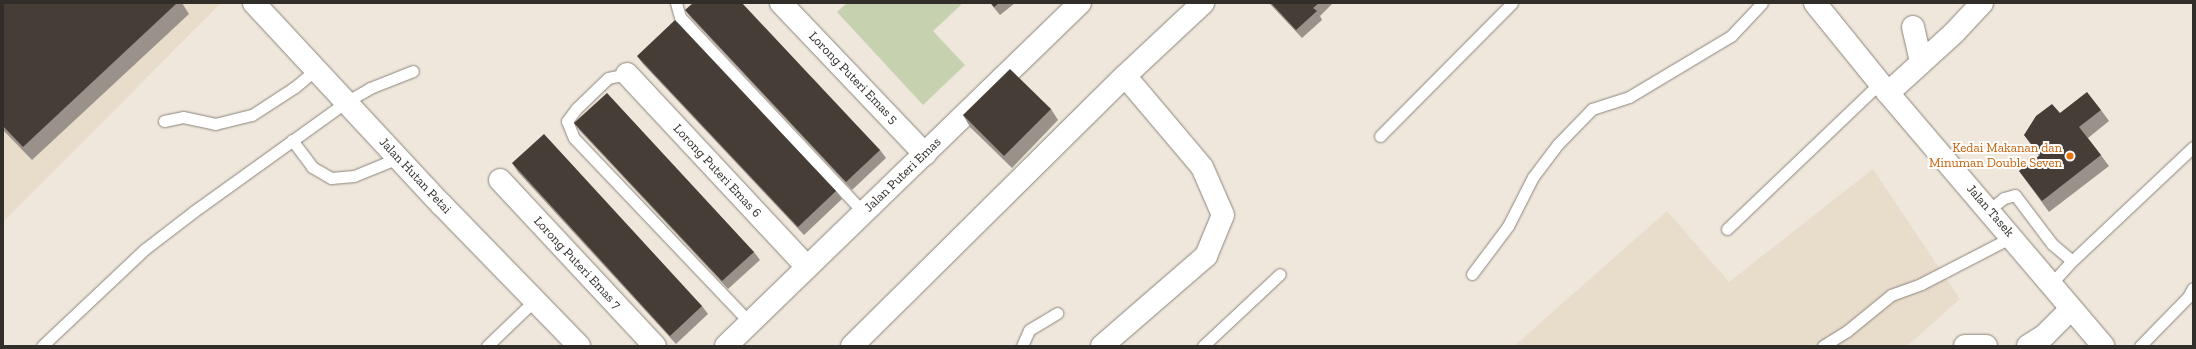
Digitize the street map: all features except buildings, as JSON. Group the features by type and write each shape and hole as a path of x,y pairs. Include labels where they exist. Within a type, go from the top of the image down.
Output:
{"street":[{"name":"Jalan Hutan Petai","path":"254,3 398,158 579,346"},
{"name":"Lorong Puteri Emas 5","path":"781,3 925,154"},
{"name":"Jalan Puteri Emas","path":"726,346 1080,3"},
{"path":"852,346 1126,76 1203,3"},
{"name":"Jalan Tasek","path":"1815,3 1884,88 2103,346"},
{"path":"1884,88 1921,62 1954,33 1982,3"},
{"path":"1913,27 1921,62"},
{"name":"Lorong Puteri Emas 6","path":"627,74 807,267"},
{"path":"1102,346 1206,256 1223,215 1202,167 1126,76"},
{"name":"Lorong Puteri Emas 7","path":"500,180 655,346"},
{"path":"2028,346 2045,335 2071,308"},
{"path":"1965,346 1986,346"}],"lane":[{"path":"676,3 680,17 864,212"},
{"path":"1380,136 1512,3"},
{"path":"1472,274 1508,226 1533,177 1558,144 1592,109 1629,97 1731,36 1762,3"},
{"path":"164,121 183,117 215,124 252,115 295,87 315,70"},
{"path":"42,346 145,249 292,140 346,102 370,88 413,71"},
{"path":"627,74 608,78 576,109 567,122 574,138 750,323"},
{"path":"1727,229 1884,88"},
{"path":"292,140 312,167 331,178 354,176 398,158"},
{"path":"2051,284 2072,261 2193,147"},
{"path":"1988,210 2004,198 2015,196 2052,244 2072,261"},
{"path":"1823,346 1847,331 1891,295 1921,284 2012,237"},
{"path":"1203,346 1280,274"},
{"path":"2140,346 2188,297 2193,288"},
{"path":"487,346 535,300"},
{"path":"1022,346 1029,330 1057,313"}],"shaded area":[{"path":"3,3 221,3 3,222"},
{"path":"1873,169 1960,299 1907,346 1514,346 1667,211 1729,282"}],"green space":[{"path":"847,3 960,3 961,5 933,31 965,65 923,105 837,12"}],"place":[{"name":"Kedai Makanan dan Minuman Double Seven","path":"2070,156"}]}
